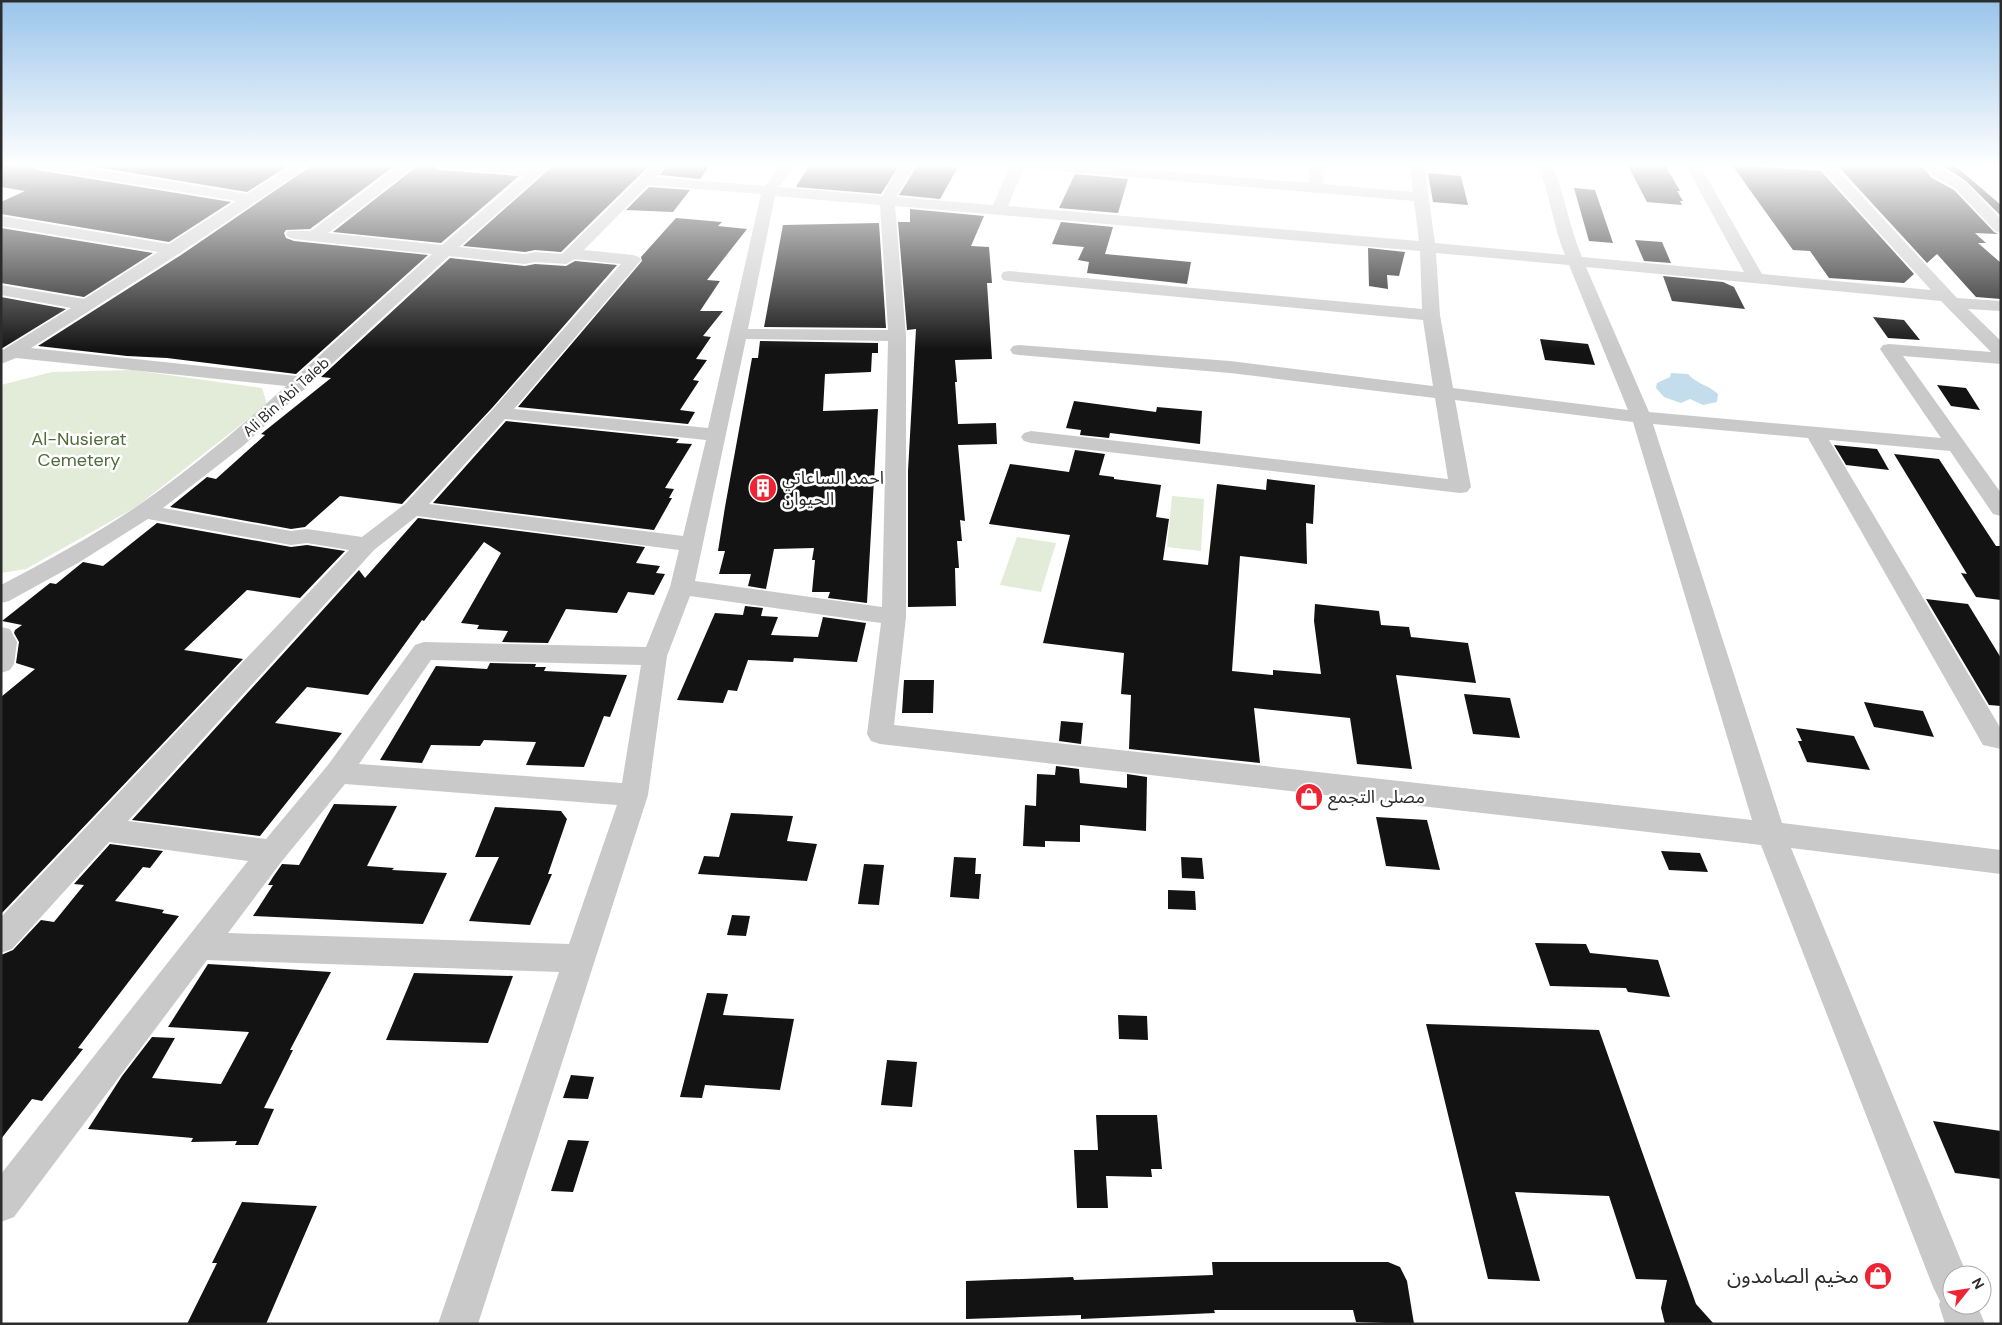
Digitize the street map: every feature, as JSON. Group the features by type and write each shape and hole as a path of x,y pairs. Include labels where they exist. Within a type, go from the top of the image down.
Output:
{"street":[{"path":"30,226 174,250"},
{"path":"7,356 210,226"},
{"path":"314,236 328,226"},
{"name":"Ali Bin Abi Taleb","path":"1,595 70,558 144,512 236,442 474,226"},
{"path":"294,234 525,259 535,257 566,259 599,226"},
{"path":"458,1324 634,795 655,656 682,588 718,435 762,226"},
{"path":"890,226 897,336 894,617 880,734 1771,834 2001,862"},
{"path":"1189,226 1575,260 1757,280 1798,281 2001,306"},
{"path":"1031,437 1460,487 1431,315 1426,226"},
{"path":"1562,226 1641,417 1771,834 1944,1265"},
{"path":"1727,226 1757,280"},
{"path":"1881,226 1950,300 2001,351"},
{"path":"1,939 366,545 413,509 500,414 634,260 571,254"},
{"path":"1009,276 1431,315"},
{"path":"1,290 86,306"},
{"path":"739,334 897,336"},
{"path":"2001,358 1889,349 2001,509"},
{"path":"1019,350 1230,367 1641,417 1957,446"},
{"path":"7,356 303,382"},
{"path":"500,414 718,435"},
{"path":"1815,433 1992,738 2001,739"},
{"path":"413,509 691,544"},
{"path":"144,512 291,538 306,536 366,545"},
{"path":"682,588 894,617"},
{"path":"1,635 5,642 1,664"},
{"path":"1,1204 272,852 338,774 424,651 655,656"},
{"path":"338,774 634,795"},
{"path":"103,829 272,852"},
{"path":"200,946 579,958"}],"green space":[{"name":"Al-Nusierat Cemetery","path":"133,370 262,388 267,404 136,507 26,569 1,573 1,385 52,372"},
{"path":"1172,496 1204,499 1201,551 1167,547"},
{"path":"1017,537 1056,543 1041,592 1000,585"}],"water":[{"path":"1671,373 1688,374 1711,388 1718,394 1717,402 1703,405 1690,399 1681,403 1664,397 1656,388 1657,383 1670,377"}],"building":[{"path":"72,226 194,226 169,242"},
{"path":"224,226 314,226 310,229 286,230 284,233 286,238 294,241 428,255 296,374 167,358 127,356 38,346"},
{"path":"341,226 461,226 441,243 333,232"},
{"path":"486,226 588,226 561,252 535,250 525,252 463,246"},
{"path":"669,226 718,226 747,229 707,280 720,281 700,311 723,311 703,336 711,337 696,359 707,360 693,380 699,381 680,410 695,412 688,424 518,407 642,261 641,257"},
{"path":"783,226 879,226 886,328 764,327"},
{"path":"898,226 980,226 971,246 989,247 992,283 987,283 992,359 955,360 958,424 996,423 997,444 958,445 965,521 960,520 962,541 957,541 959,568 955,568 956,606 908,607 908,471 916,329 907,330"},
{"path":"1059,226 1113,227 1105,254 1191,262 1187,284 1087,273 1089,262 1078,260 1084,247 1052,244"},
{"path":"1585,226 1607,226 1613,243 1589,241"},
{"path":"1776,226 1871,226 1914,274 1904,283 1829,278 1810,251 1793,250"},
{"path":"1893,226 1988,226 1998,234 1975,233 1986,243 1978,243 2001,263 2001,299 1976,297 1937,254 1927,263"},
{"path":"1,228 153,253 84,297 1,283"},
{"path":"1635,240 1662,242 1671,263 1644,261"},
{"path":"1368,248 1405,252 1399,276 1387,275 1388,289 1369,286"},
{"path":"450,258 525,266 535,264 566,266 575,261 617,265 492,408 402,504 340,496 305,527 291,529 170,507 207,477 216,479 265,435 261,434 331,378 321,377"},
{"path":"1663,276 1723,282 1734,287 1745,309 1672,301"},
{"path":"1,297 66,309 1,349"},
{"path":"1873,317 1904,320 1920,340 1888,338"},
{"path":"1540,339 1588,344 1595,365 1545,360"},
{"path":"760,341 878,343 878,353 872,353 871,372 825,374 823,411 878,409 867,603 828,598 830,592 812,592 815,560 812,560 814,548 774,549 766,589 748,586 751,574 719,574 725,551 718,551 725,507 752,358 758,358"},
{"path":"1937,385 1966,388 1980,410 1951,406"},
{"path":"1074,401 1156,412 1157,407 1202,411 1200,444 1110,433 1109,438 1080,435 1081,430 1066,428"},
{"path":"506,421 679,439 676,443 692,444 665,488 674,489 669,498 672,498 654,530 433,503"},
{"path":"1834,445 1877,449 1889,470 1846,465"},
{"path":"1075,450 1105,454 1099,475 1114,477 1114,479 1161,485 1156,517 1169,519 1163,560 1208,565 1217,484 1266,490 1267,479 1315,485 1313,524 1306,523 1307,564 1240,556 1232,671 1273,675 1273,670 1321,674 1314,621 1315,604 1379,611 1381,625 1409,627 1411,637 1468,643 1476,683 1396,675 1412,769 1357,764 1350,718 1254,708 1260,763 1129,749 1131,695 1121,694 1124,653 1043,643 1070,535 989,524 1010,464 1069,472"},
{"path":"1894,454 1939,459 1996,546 2001,546 2001,600 1976,597 1961,573 1967,574"},
{"path":"418,518 645,547 636,563 660,566 656,573 665,574 654,595 628,592 617,613 566,609 548,643 502,642 508,631 477,629 479,625 461,623 501,553 484,542 424,621 422,620 368,695 307,687 275,723 342,733 260,836 132,820 359,570 365,578"},
{"path":"157,523 291,547 307,545 345,551 300,598 247,590 184,650 243,659 1,914 1,697 35,669 16,663 19,642 14,633 22,625 2,621 50,583 56,584 83,562 103,566"},
{"path":"1926,599 1968,604 2001,658 2001,706 1989,705"},
{"path":"745,606 763,608 761,616 778,617 771,635 818,637 823,617 866,623 857,662 794,658 793,662 748,660 737,691 728,690 723,703 677,700 715,613 743,615"},
{"path":"490,663 536,664 535,667 546,667 544,671 627,675 610,717 604,716 584,767 526,765 536,742 484,740 480,746 431,745 422,763 380,760 436,666 487,669"},
{"path":"904,680 934,680 933,713 902,713"},
{"path":"1464,694 1510,698 1520,738 1473,734"},
{"path":"1864,702 1923,711 1934,737 1874,727"},
{"path":"1061,721 1083,723 1081,744 1059,741"},
{"path":"1796,728 1854,736 1870,770 1807,762 1798,741 1802,741"},
{"path":"1056,766 1079,769 1080,783 1127,788 1127,774 1147,777 1146,831 1080,825 1080,842 1045,841 1045,847 1023,846 1025,805 1036,806 1037,774 1055,775"},
{"path":"334,804 397,806 367,866 394,868 392,870 447,873 423,924 253,916 273,885 268,885 282,864 299,865"},
{"path":"495,807 561,811 567,819 548,874 552,874 530,925 469,921 499,857 475,857"},
{"path":"731,813 793,816 787,841 817,844 807,881 698,874 704,856 719,857"},
{"path":"1376,817 1427,820 1440,870 1386,866"},
{"path":"110,844 163,851 150,868 143,867 115,901 164,910 162,913 179,916 78,1048 83,1049 42,1101 32,1099 1,1139 1,955 13,950 41,920 54,922 84,885 74,884"},
{"path":"1661,851 1700,853 1708,872 1669,870"},
{"path":"954,857 976,858 975,874 981,874 979,899 950,897"},
{"path":"1181,857 1202,858 1204,879 1182,878"},
{"path":"864,864 884,865 879,905 858,904"},
{"path":"1168,890 1195,891 1196,910 1168,909"},
{"path":"732,915 750,916 746,936 727,935"},
{"path":"1535,943 1586,944 1590,953 1658,960 1670,997 1628,992 1626,988 1550,986"},
{"path":"208,964 331,972 290,1050 293,1050 264,1108 274,1109 258,1145 235,1145 237,1141 191,1142 193,1138 88,1129 122,1076 152,1037 175,1038 152,1078 221,1084 249,1032 168,1027"},
{"path":"414,973 513,976 488,1043 386,1040"},
{"path":"707,993 728,994 723,1015 794,1019 780,1090 705,1085 702,1098 680,1097"},
{"path":"1118,1015 1147,1016 1148,1040 1119,1039"},
{"path":"1426,1024 1599,1030 1696,1304 1714,1324 1665,1324 1661,1308 1667,1280 1636,1279 1609,1196 1515,1192 1540,1281 1488,1279"},
{"path":"887,1060 917,1062 912,1107 881,1105"},
{"path":"571,1075 594,1077 588,1099 563,1098"},
{"path":"1096,1115 1157,1115 1162,1169 1151,1169 1152,1177 1106,1176 1108,1208 1077,1208 1074,1150 1098,1150"},
{"path":"1933,1121 2001,1131 2001,1179 1955,1173"},
{"path":"568,1140 589,1141 573,1192 551,1191"},
{"path":"242,1202 317,1206 266,1324 187,1324 217,1263 212,1263"},
{"path":"1212,1262 1388,1262 1400,1267 1407,1281 1414,1324 1356,1322 1353,1310 1214,1310 1215,1313 1081,1319 1081,1315 966,1319 966,1281 1073,1277 1074,1280 1213,1275"}],"place":[{"name":"احمد الساعاتي الحيوان","path":"763,488"},
{"name":"مصلى التجمع","path":"1309,797"},
{"name":"مخيم الصامدون","path":"1878,1276"}]}
